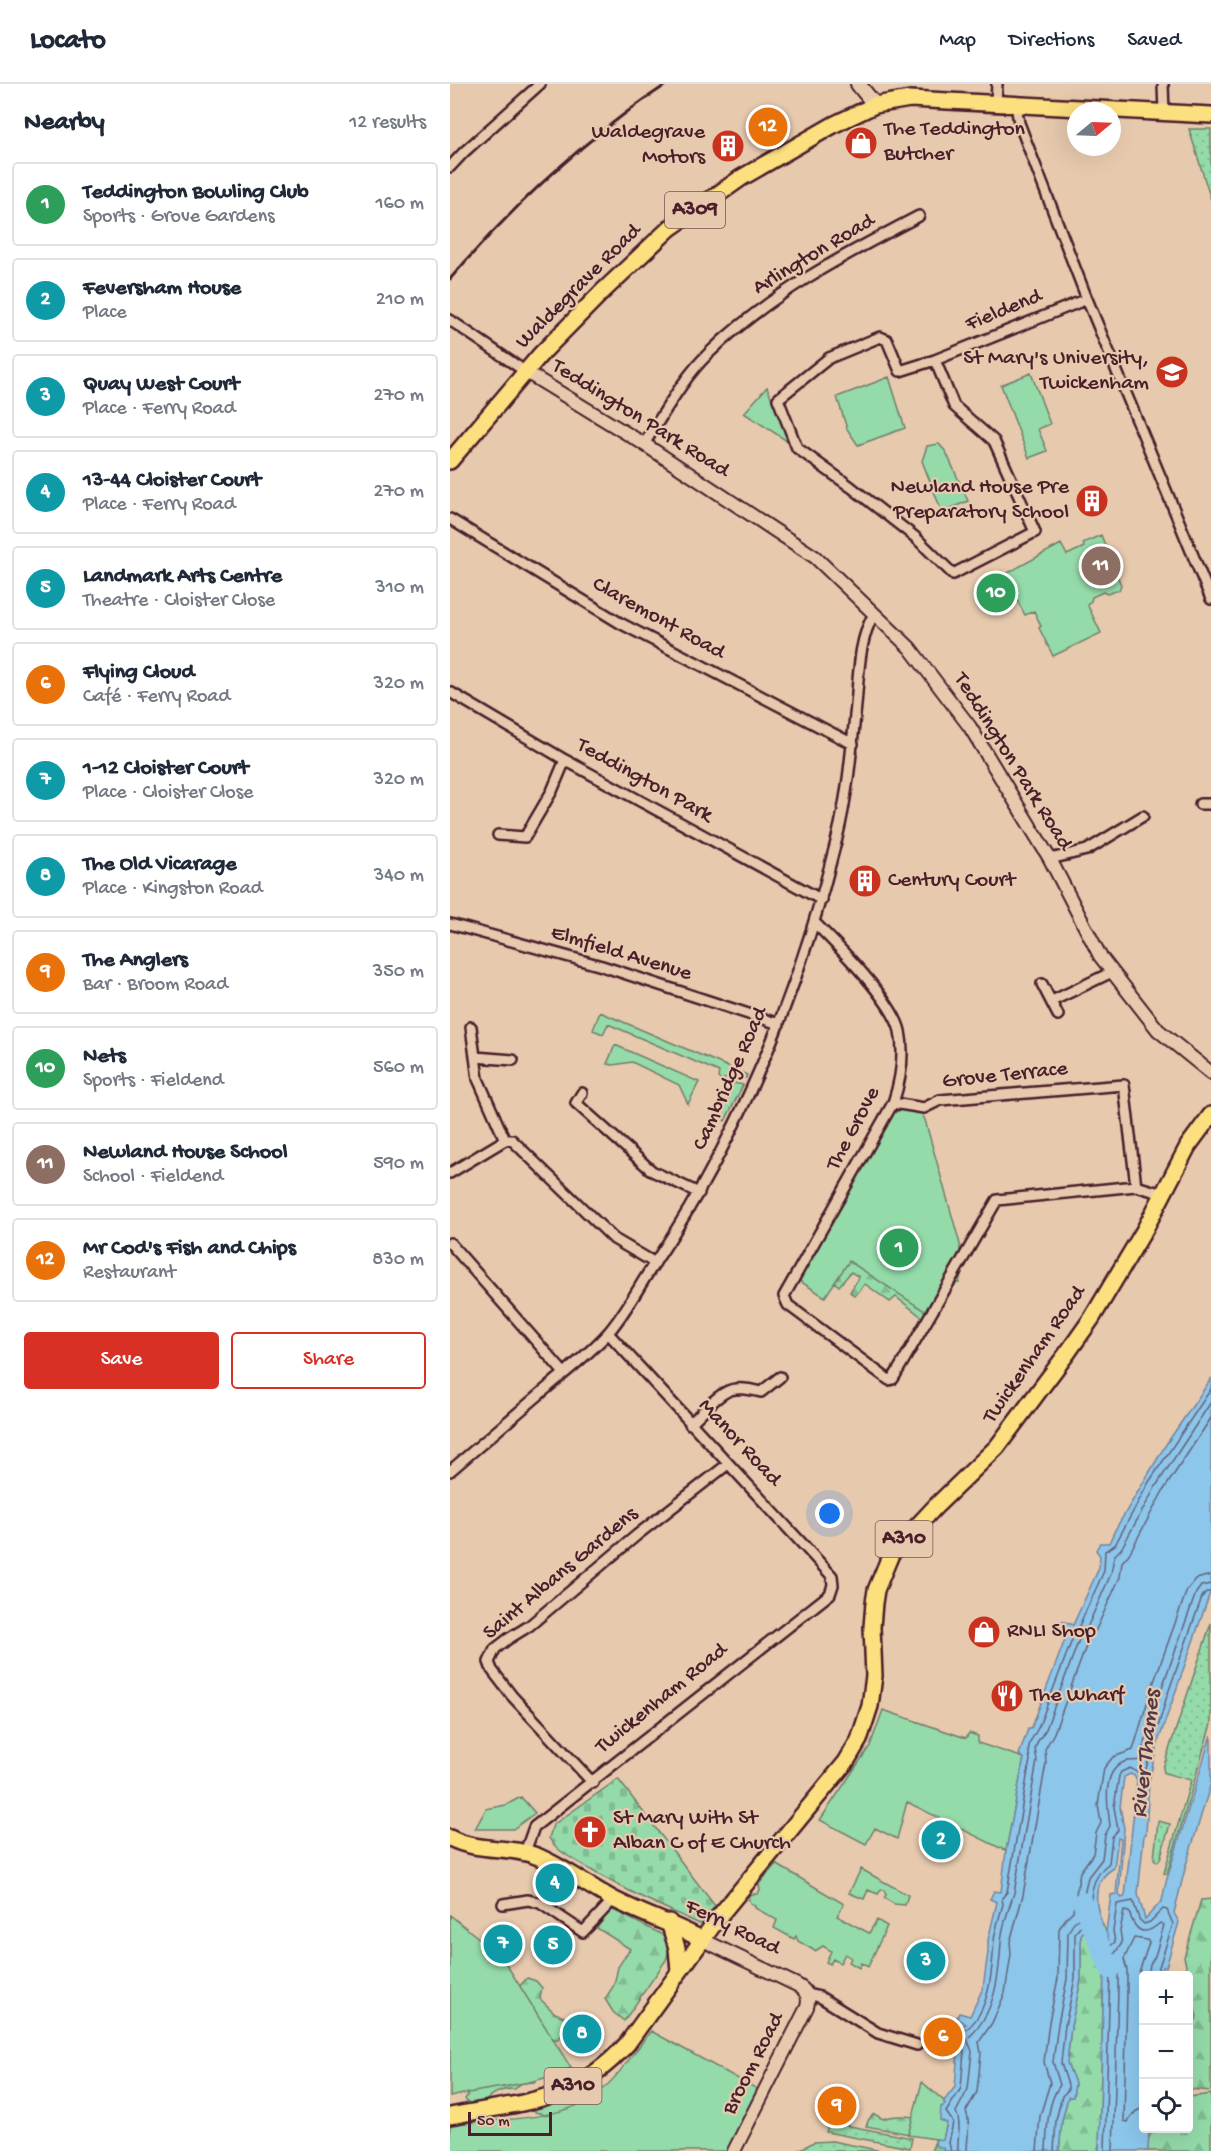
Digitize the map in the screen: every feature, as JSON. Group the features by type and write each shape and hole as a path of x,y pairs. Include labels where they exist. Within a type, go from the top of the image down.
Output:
{"main road":[{"path":"858,84 875,105"},
{"name":"Waldegrave Road","path":"450,461 526,372 602,292 670,228 741,178 835,124 875,105 910,99 1211,115"},
{"name":"Twickenham Road","path":"704,1940 721,1914 846,1762 859,1740 870,1706 874,1676 872,1627 876,1590 891,1554 936,1506 997,1447 1092,1318 1145,1229 1178,1161 1211,1115"},
{"name":"Ferry Road","path":"452,1842 525,1852 545,1860 614,1899 704,1940"},
{"path":"669,1923 677,1948 679,1971"},
{"name":"A310","path":"450,2116 528,2103 563,2091 593,2075 610,2062 627,2044 704,1940"}],"street":[{"path":"450,167 540,84"},
{"path":"996,104 997,84"},
{"path":"1163,84 1164,114"},
{"path":"1016,105 1019,123 1088,299 1211,599"},
{"name":"Arlington Road","path":"644,444 684,383 707,354 754,314 802,280 919,216"},
{"name":"Fieldend","path":"935,360 954,406 994,441 1016,485 1035,532 953,574 915,537 797,448 778,399 829,358 880,337 887,340 900,370 935,360 1088,299"},
{"path":"450,320 526,372"},
{"name":"Teddington Park Road","path":"526,372 644,444 815,557 910,648 970,727 1050,860 1100,956 1158,1030 1211,1073"},
{"name":"Claremont Road","path":"450,519 620,623 853,744"},
{"name":"Cambridge Road","path":"450,1471 608,1333 688,1214 743,1107 778,1024 822,900 840,825 853,744 862,647 868,625 874,614"},
{"name":"Teddington Park","path":"450,692 565,760 822,900"},
{"path":"498,835 525,837 552,791 565,760"},
{"path":"1200,804 1211,804"},
{"path":"1050,860 1088,850 1143,816"},
{"name":"Elmfield Avenue","path":"450,924 602,966 778,1024"},
{"name":"The Grove","path":"815,924 847,954 895,1018 900,1030 903,1063 900,1083 892,1103 784,1296 788,1305 805,1319 880,1374 889,1380 893,1379 997,1200 1136,1186"},
{"path":"1052,1001 1112,972"},
{"path":"1042,984 1058,1015"},
{"path":"471,1028 478,1079 505,1140"},
{"path":"475,1057 513,1060"},
{"name":"Grove Terrace","path":"892,1103 924,1108 940,1100 1124,1085 1136,1186"},
{"path":"582,1093 576,1102 639,1160 652,1171 699,1192"},
{"path":"450,1173 505,1140 512,1140 614,1239 655,1263"},
{"path":"1136,1186 1163,1194"},
{"path":"450,1243 564,1373"},
{"name":"Manor Road","path":"608,1333 832,1576 833,1585"},
{"path":"690,1424 727,1391 735,1389 761,1392 780,1377"},
{"name":"Saint Albans Gardens","path":"593,1783 512,1696 492,1670 489,1662 495,1650 508,1639 529,1626 637,1534 728,1464"},
{"name":"Twickenham Road","path":"525,1852 534,1827 593,1783 830,1594 833,1585"},
{"path":"503,1904 528,1900 540,1903 583,1932 614,1899"},
{"name":"Ferry Road","path":"704,1940 797,1985 807,1994 820,1997 878,2033 916,2045"},
{"name":"Broom Road","path":"734,2151 807,2007 807,1994"}],"green space":[{"path":"1189,129 1211,129 1211,200"},
{"path":"1031,373 1050,424 1038,429 1047,451 1029,458 1001,385"},
{"path":"889,377 905,428 858,445 847,429 837,397"},
{"path":"767,387 790,443 744,413"},
{"path":"939,444 946,452 968,501 942,512 922,461 927,446"},
{"path":"1101,535 1121,585 1119,590 1107,594 1103,592 1092,597 1087,604 1101,633 1053,656 1039,628 1041,626 1034,611 1025,615 1015,596 987,611 976,590 1061,544 1067,555 1084,547 1083,543"},
{"path":"600,1012 747,1075 746,1078 734,1076 721,1080 718,1078 719,1072 608,1024 603,1034 593,1030"},
{"path":"615,1045 699,1082 688,1104 679,1085 632,1062 607,1064"},
{"path":"734,1083 743,1085 725,1121 721,1112 722,1102"},
{"path":"900,1110 921,1112 925,1120 960,1244 960,1253 926,1312 849,1261 825,1297 798,1280 891,1114"},
{"path":"950,1245 962,1271 959,1283 952,1284 929,1312 922,1317 896,1297 890,1302 865,1284 855,1296 850,1292 859,1277 851,1272 839,1286 833,1281 843,1260"},
{"path":"1211,1623 1211,1724 1167,1874 1164,1873 1191,1780 1164,1773 1163,1768"},
{"path":"883,1710 966,1738 969,1733 978,1736 978,1743 1024,1758 1006,1851 907,1802 897,1839 875,1828 866,1844 820,1820 870,1746"},
{"path":"618,1779 715,1906 700,1924 642,1897 570,1858 549,1838 553,1825"},
{"path":"521,1797 535,1813 513,1829 475,1829 486,1809 506,1805"},
{"path":"1158,1821 1170,1824 1160,1859 1157,1862 1154,1859"},
{"path":"776,1864 844,1904 837,1916 869,1933 877,1920 887,1926 868,1967 861,1963 859,1968 849,1962 851,1958 845,1954 840,1963 833,1959 830,1964 826,1962 831,1951 823,1946 815,1951 798,1941 796,1936 794,1939 774,1928 777,1920 750,1903 748,1897 751,1894 757,1894 760,1890 759,1884"},
{"path":"861,1869 908,1895 905,1905 894,1904 884,1898 886,1895 884,1890 878,1894 868,1890 864,1899 849,1893"},
{"path":"1211,1899 1211,2091 1193,2089 1193,2023 1194,2025 1197,2016 1193,2005 1193,1971 1187,1971 1184,1957 1201,1900"},
{"path":"611,1909 665,1936 670,1948 666,1960 624,2021 613,2012 605,1999 614,1985 618,1967 630,1949 597,1928"},
{"path":"450,1915 507,1961 506,1964 571,2068 526,2083 450,2097"},
{"path":"1102,1923 1110,1941 1094,1947 1104,1971 1099,2151 1059,2151 1062,2121 1068,2097 1073,2097 1075,2083 1067,2063 1071,2026 1081,1980 1081,1935 1084,1931"},
{"path":"527,1978 536,1981 542,1988 540,1999 555,2013 566,2018 565,2032 557,2040 550,2037 517,1989"},
{"path":"651,2031 759,2090 729,2151 450,2151 450,2124 526,2118 565,2110 582,2103 597,2094 612,2080"},
{"path":"541,2074 535,2082 521,2083 515,2089 498,2092 485,2102 469,2105 465,2099 468,2095 464,2087"},
{"path":"922,2082 944,2101 947,2122 943,2140 908,2135"},
{"path":"586,2089 596,2096 548,2124 545,2115 535,2112 534,2104 579,2100"},
{"path":"1211,2094 1211,2151 1146,2151 1146,2144 1151,2133 1193,2133 1193,2096"},
{"path":"874,2114 883,2119 905,2116 947,2122 943,2140 945,2151 931,2151 936,2139 866,2126"},
{"path":"829,2122 912,2138 910,2148 826,2132"},
{"path":"832,2141 882,2151 797,2151 814,2142"}],"water":[{"path":"1211,1379 1211,1590 1158,1742 1149,1781 1146,1834 1144,1835 1138,1894 1145,1919 1162,1901 1211,1735 1211,1783 1174,1913 1179,1922 1166,1967 1163,1967 1162,1971 1139,1971 1139,2133 1149,2133 1148,2151 1099,2151 1104,1971 1094,1947 1109,1941 1106,1932 1111,1895 1116,1894 1121,1839 1118,1838 1114,1868 1102,1879 1097,1892 1102,1923 1084,1931 1081,1935 1081,1980 1071,2026 1067,2063 1075,2083 1073,2097 1068,2097 1062,2121 1059,2151 945,2151 944,2148 935,2145 936,2139 943,2140 947,2123 940,2120 941,2107 945,2105 944,2101 955,2087 958,2051 948,2046 954,2029 966,2024 957,2018 959,2013 970,2016 983,1988 988,1940 997,1902 990,1899 994,1891 1001,1892 1006,1851 1024,1758 1019,1755 1066,1637 1059,1634 1062,1621 1073,1625 1099,1568 1100,1556 1096,1550 1100,1543 1109,1543 1165,1446","holes":["1130,1774 1135,1776 1137,1781 1125,1896 1122,1898 1119,1895 1124,1828 1120,1807 1124,1777"]}],"waterway":[{"name":"River Thames","path":"1082,1902 1110,1969"}],"railway":[{"path":"450,279 499,225 552,174 608,127 667,84"}],"place":[{"name":"Mr Cod's Fish and Chips","path":"768,127"},
{"name":"The Teddington Butcher","path":"861,143"},
{"name":"Waldegrave Motors","path":"728,146"},
{"name":"St Mary's University, Twickenham","path":"1172,372"},
{"name":"Newland House Pre Preparatory School","path":"1092,501"},
{"name":"Newland House School","path":"1101,566"},
{"name":"Nets","path":"996,593"},
{"name":"Century Court","path":"865,881"},
{"name":"Teddington Bowling Club","path":"899,1248"},
{"name":"RNLI Shop","path":"984,1632"},
{"name":"The Wharf","path":"1007,1696"},
{"name":"St Mary With St Alban C of E Church","path":"590,1832"},
{"name":"Feversham House","path":"941,1840"},
{"name":"13-44 Cloister Court","path":"555,1883"},
{"name":"1-12 Cloister Court","path":"503,1944"},
{"name":"Landmark Arts Centre","path":"553,1945"},
{"name":"Quay West Court","path":"926,1961"},
{"name":"The Old Vicarage","path":"582,2034"},
{"name":"Flying Cloud","path":"943,2037"},
{"name":"The Anglers","path":"837,2106"}]}
